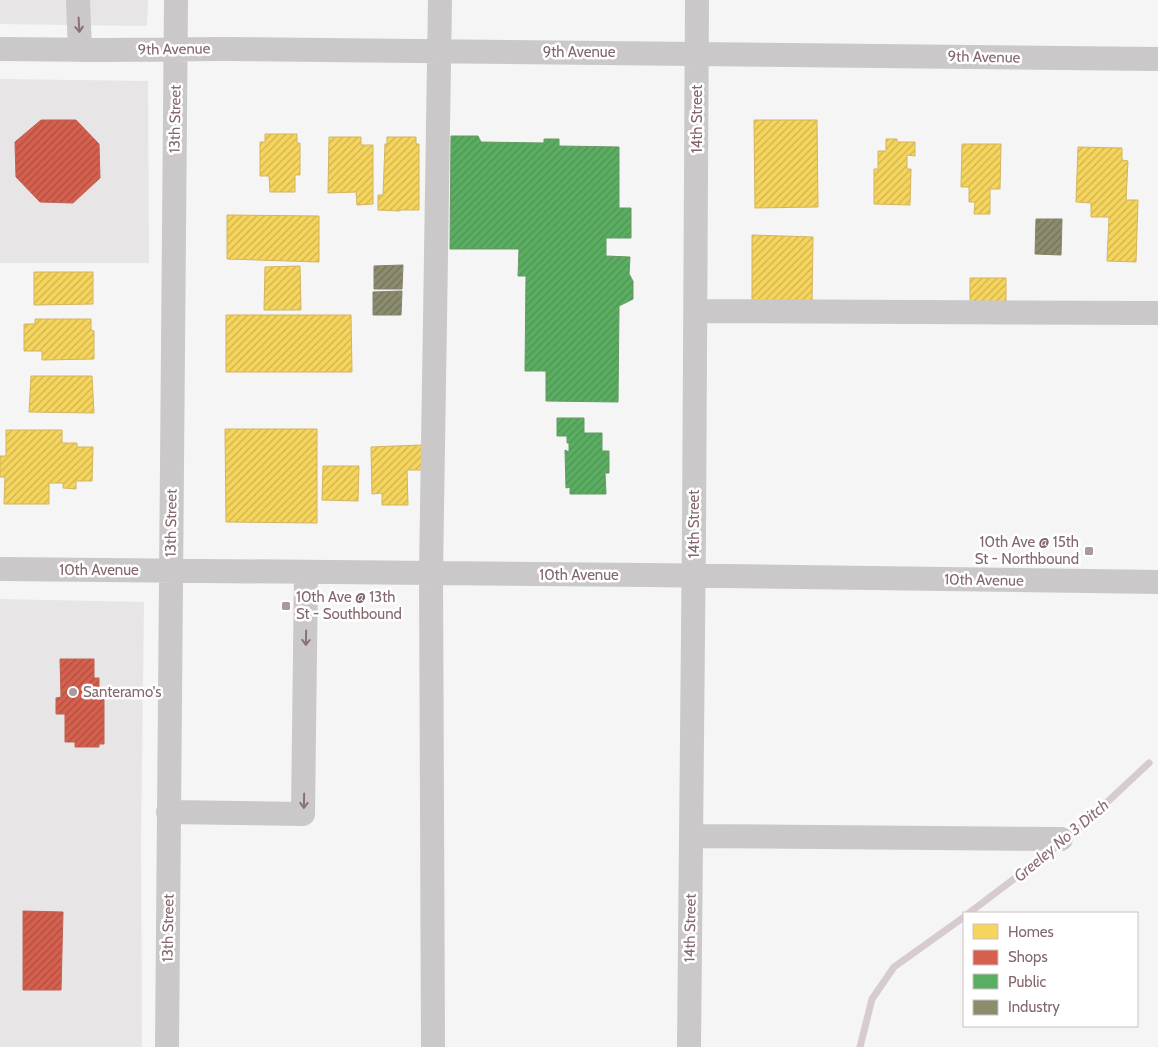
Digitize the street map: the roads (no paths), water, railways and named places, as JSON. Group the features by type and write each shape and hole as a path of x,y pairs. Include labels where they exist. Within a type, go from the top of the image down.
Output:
{"street":[{"path":"78,0 80,50"},
{"name":"13th Street","path":"166,1047 176,0"},
{"path":"433,1047 432,573 440,0"},
{"name":"14th Street","path":"689,1047 697,0"},
{"name":"9th Avenue","path":"0,49 176,48 1158,59"},
{"path":"696,311 1158,313"},
{"name":"10th Avenue","path":"0,570 1158,582"},
{"path":"168,812 303,814 306,572"},
{"path":"692,836 1061,839"}],"waterway":[{"name":"Greeley No 3 Ditch","path":"970,912 1072,835 1149,763"},
{"name":"Greeley No 3 Ditch","path":"860,1047 872,999 894,967 963,918"}],"place":[{"name":"10th Ave @ 15th St - Northbound","path":"1089,551"},
{"name":"10th Ave @ 13th St - Southbound","path":"286,606"},
{"name":"Santeramo's","path":"73,692"}]}
